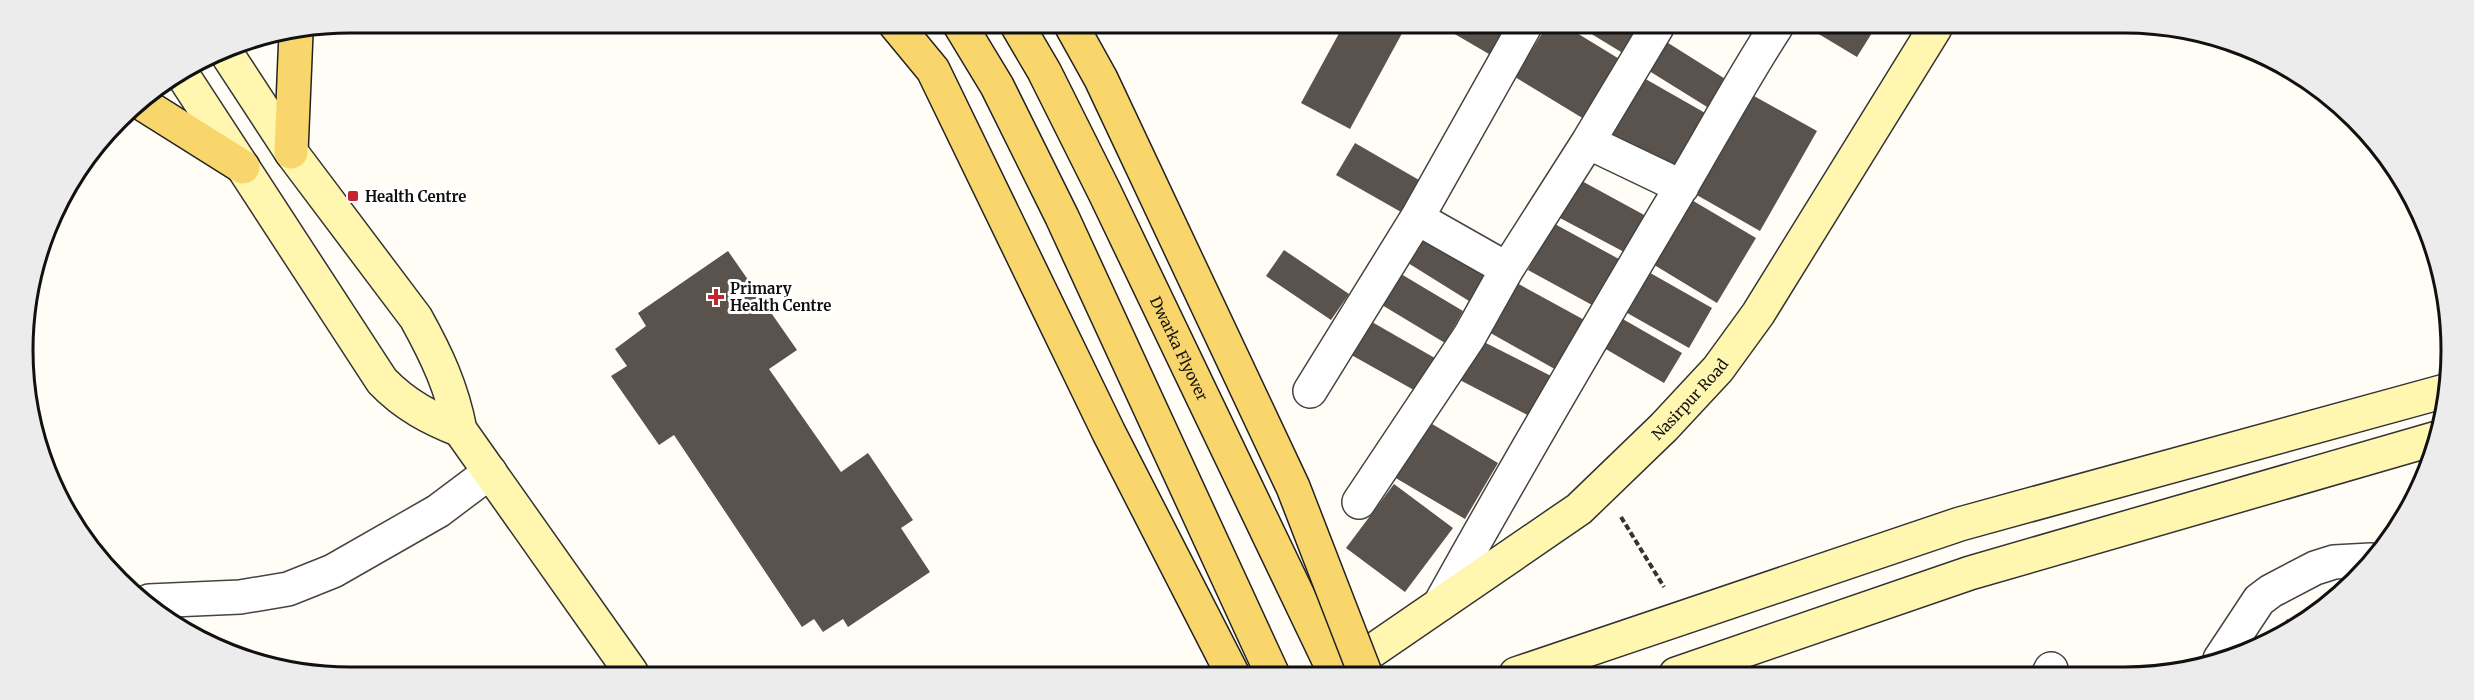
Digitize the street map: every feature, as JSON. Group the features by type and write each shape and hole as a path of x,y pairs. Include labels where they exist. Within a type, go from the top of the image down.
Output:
{"main road":[{"path":"902,33 933,70 1109,433 1229,667"},
{"path":"965,33 997,86 1062,217 1269,667"},
{"name":"Dwarka Flyover","path":"1022,33 1044,71 1105,193 1332,667"},
{"path":"1075,33 1101,79 1293,487 1363,667"},
{"path":"291,152 296,38"},
{"path":"147,107 243,167"}],"street":[{"path":"1310,391 1417,218 1522,33"},
{"path":"1359,502 1469,337 1507,269 1588,142 1653,33"},
{"path":"1440,604 1525,450 1682,187 1748,70 1772,33"},
{"name":"Nasirpur Road","path":"1349,667 1554,528 1603,488 1718,369 1758,314 1932,33"},
{"path":"230,57 291,152 416,318 432,346 453,397 460,430 627,667"},
{"path":"185,79 382,381 399,399 426,416 460,430"},
{"path":"1588,142 1682,187"},
{"path":"1417,218 1507,269"},
{"path":"1536,667 1960,524 2438,393"},
{"path":"1696,667 1970,573 2427,441"},
{"path":"157,601 240,597 288,588 333,571 438,511 490,472"},
{"path":"2140,474 2158,519"},
{"path":"2226,650 2259,600 2271,591 2315,568 2334,562 2361,561"}],"path":[{"path":"1603,488 1682,617"}],"building":[{"path":"1339,33 1402,33 1350,129 1301,103"},
{"path":"1453,33 1509,33 1494,57"},
{"path":"1542,33 1577,33 1621,60 1584,119 1515,77"},
{"path":"1590,33 1640,33 1626,55"},
{"path":"1817,33 1872,33 1857,57"},
{"path":"1665,41 1738,87 1720,115 1646,69"},
{"path":"1642,77 1714,118 1681,177 1608,136"},
{"path":"1745,91 1817,131 1760,231 1688,190"},
{"path":"1355,143 1419,180 1401,212 1336,175"},
{"path":"1580,180 1646,216 1626,253 1560,218"},
{"path":"1690,199 1756,238 1717,303 1651,263"},
{"path":"1553,223 1628,264 1603,311 1528,270"},
{"path":"1420,225 1490,268 1469,301 1400,258"},
{"path":"1284,250 1349,294 1331,320 1266,276"},
{"path":"728,251 797,350 769,369 841,472 868,453 913,520 901,528 930,572 848,627 843,619 823,632 814,619 802,627 674,435 659,445 611,376 627,366 615,349 646,326 638,313"},
{"path":"1645,270 1712,308 1689,348 1622,310"},
{"path":"1396,271 1463,311 1445,343 1377,302"},
{"path":"1515,282 1588,322 1560,372 1487,331"},
{"path":"1365,318 1440,361 1421,394 1346,352"},
{"path":"1621,318 1682,353 1664,383 1604,348"},
{"path":"1474,337 1559,380 1539,421 1454,377"},
{"path":"1422,418 1498,463 1465,519 1389,474"},
{"path":"1394,484 1453,528 1405,592 1346,548"}],"place":[{"name":"Health Centre","path":"353,196"},
{"name":"Primary Health Centre","path":"716,297"}]}
